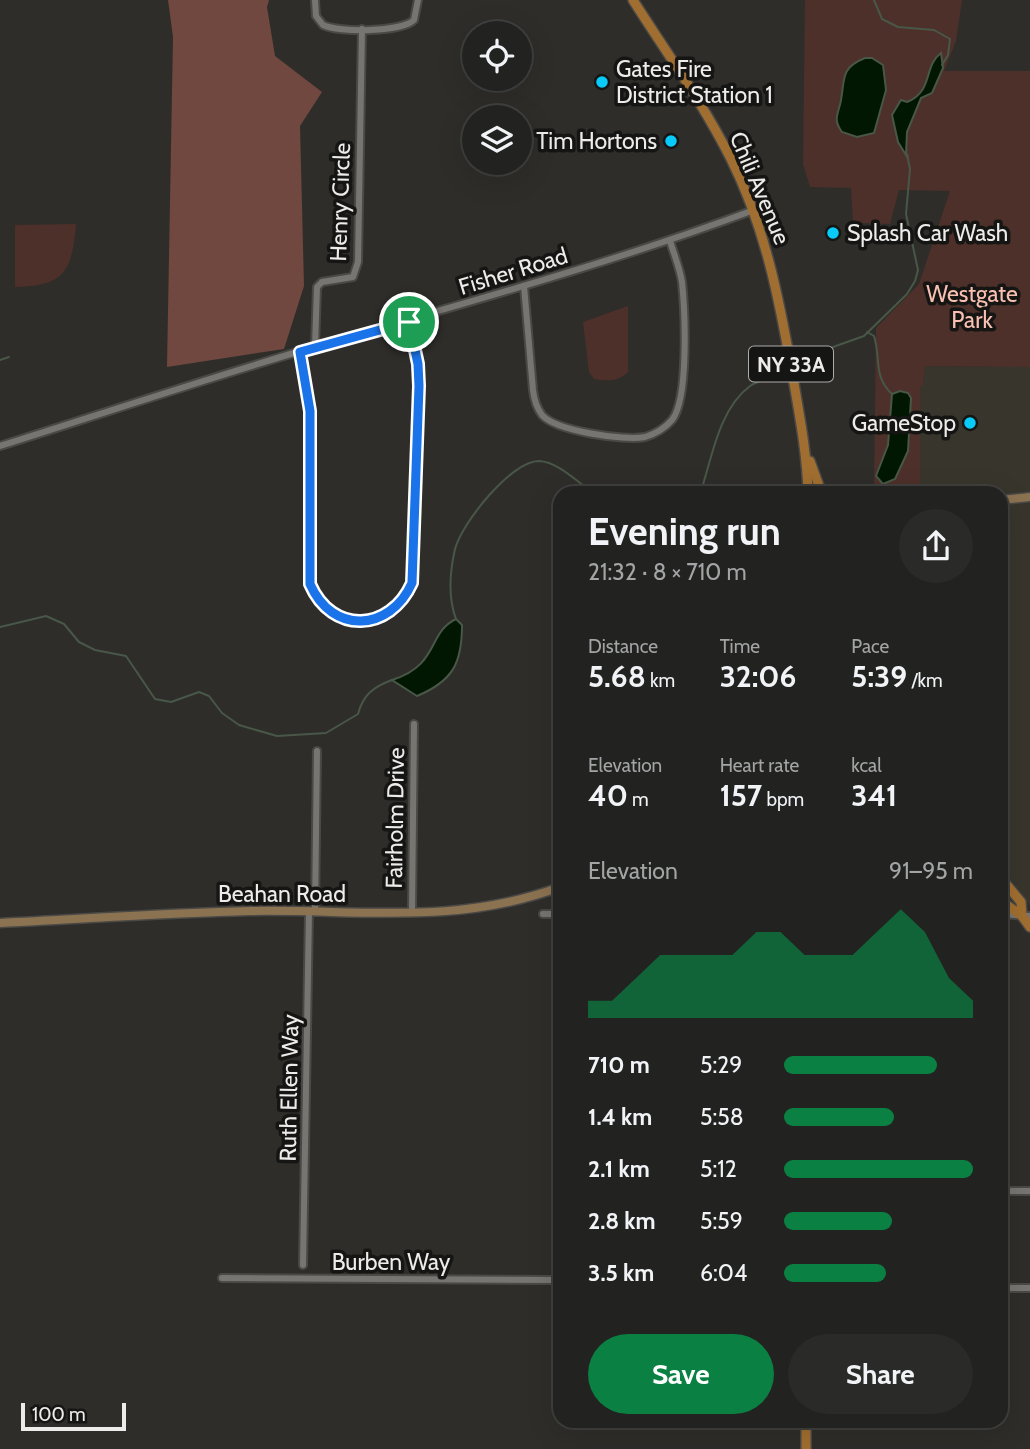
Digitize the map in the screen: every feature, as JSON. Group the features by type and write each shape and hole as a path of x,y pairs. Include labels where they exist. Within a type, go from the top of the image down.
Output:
{"main road":[{"name":"Chili Avenue","path":"633,0 712,126 754,210 772,265 807,453 808,486"},
{"name":"Chili Avenue","path":"807,453 819,486"},
{"path":"1008,886 1021,902 1030,927"},
{"path":"1008,905 1026,916"},
{"path":"806,1428 806,1449"}],"street":[{"path":"315,0 316,16 323,25 362,29 404,27 414,20 418,0"},
{"name":"Henry Circle","path":"315,347 317,287 322,282 353,277 358,262 362,29"},
{"name":"Fisher Road","path":"0,446 315,347 409,322 670,241 754,210"},
{"path":"524,286 534,402 542,415 564,428 626,437 648,436 661,430 673,419 683,394 681,281 670,241"},
{"path":"300,352 310,411 310,584 319,601 335,615 365,621 384,617 406,596 414,570 419,386 418,364 409,322"},
{"path":"1008,499 1030,497"},
{"name":"Fairholm Drive","path":"411,914 414,724"},
{"name":"Ruth Ellen Way","path":"303,1265 317,751"},
{"name":"Beahan Road","path":"0,923 251,911 411,914 486,909 553,889"},
{"path":"542,914 553,914"},
{"path":"1008,915 1026,916"},
{"path":"1008,1191 1030,1191"},
{"name":"Burben Way","path":"222,1278 553,1280"},
{"path":"1008,1288 1030,1288"}],"shaded area":[{"path":"168,0 269,0 267,7 275,56 322,92 300,126 304,286 284,349 167,367 173,37"},
{"path":"941,53 943,68 932,93 921,98 907,132 906,155 898,142 892,115 901,100 907,102 921,92 935,58"},
{"path":"865,58 872,58 883,65 886,90 874,133 857,137 842,132 837,116 847,70"},
{"path":"925,366 1030,367 1030,906 1008,876 1008,486 919,486 920,386 923,385"},
{"path":"900,391 908,393 911,398 908,451 895,479 883,484 876,476 888,445 892,394"},
{"path":"456,619 462,625 462,638 457,660 447,677 417,696 392,680 418,666 426,658 441,632"}],"green space":[{"name":"Westgate Park","path":"805,0 962,0 956,41 944,71 1030,71 1030,367 925,366 923,386 920,386 920,486 874,486 876,328 919,284 950,191 899,190 890,224 853,223 851,188 810,187 803,164"},
{"path":"76,224 72,254 63,273 45,283 15,287 15,225"},
{"path":"628,306 628,372 612,380 594,379 589,372 583,322"}],"waterway":[{"path":"874,0 882,19 898,27 934,30 950,39 948,55 942,65"},
{"path":"809,363 833,347 864,336 907,294 915,281 918,270 906,214 910,169 907,154"},
{"path":"867,332 874,336 882,381 892,394"},
{"path":"0,360 9,357"},
{"path":"702,486 723,421 730,408 750,386 776,376"},
{"path":"456,619 451,584 455,549 467,524 489,495 515,471 539,461 554,465 584,486"},
{"path":"0,627 46,616 64,624 79,642 95,650 126,656 155,699 171,702 199,692 209,696 222,713 239,725 277,736 326,733 358,714 370,692 392,680"}],"place":[{"name":"Gates Fire District Station 1","path":"602,82"},
{"name":"Tim Hortons","path":"671,141"},
{"name":"Splash Car Wash","path":"833,233"},
{"name":"GameStop","path":"970,423"}],"route":[{"path":"409,322 415,344 419,386 412,583 406,596 384,617 371,621 346,619 324,607 314,596 310,584 310,411 300,352 409,322"}]}
